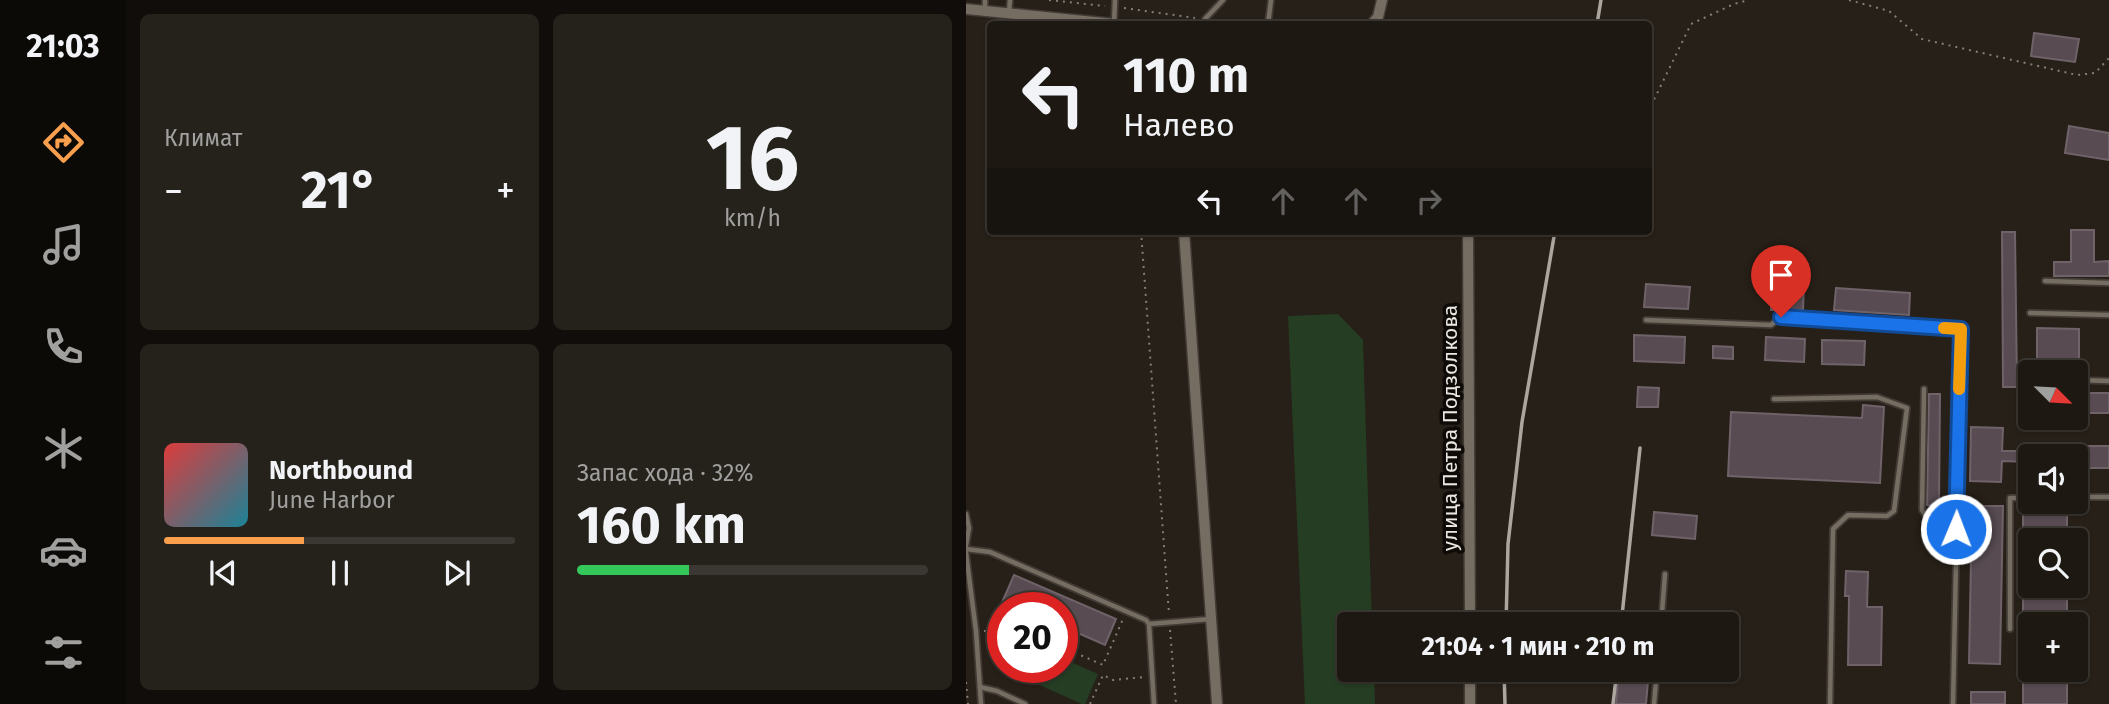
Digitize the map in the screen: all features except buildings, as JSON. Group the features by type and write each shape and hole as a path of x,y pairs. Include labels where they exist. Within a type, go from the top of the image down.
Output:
{"street":[{"path":"1374,21 1382,0"},
{"path":"966,9 1079,21"},
{"path":"1184,235 1217,704"},
{"name":"улица Петра Подзолкова","path":"1468,235 1470,612"},
{"path":"1470,682 1470,704"}],"lane":[{"path":"984,11 985,0"},
{"path":"1009,15 1010,0"},
{"path":"1114,21 1115,0"},
{"path":"1205,21 1223,0"},
{"path":"1268,21 1271,0"},
{"path":"2045,281 2109,283"},
{"path":"2030,313 2109,315"},
{"path":"1646,320 1771,325 1781,317 1961,329 1953,704"},
{"path":"2088,380 2109,381"},
{"path":"1924,388 1922,510 1928,521 1941,528 1956,529"},
{"path":"1774,399 1877,397 1907,408 1894,510 1887,516 1849,515 1833,529 1830,704"},
{"path":"2088,497 2109,496"},
{"path":"2010,629 2010,498 2018,498"},
{"path":"966,514 969,528 966,549 981,704"},
{"path":"966,549 990,552 1146,620 1149,624 1154,704"},
{"path":"1662,612 1665,574"},
{"path":"1149,624 1211,619"},
{"path":"1654,704 1656,682"},
{"path":"980,687 997,691 1025,704"}],"path":[{"path":"1049,0 1115,7 1198,21"},
{"path":"1652,104 1691,24 1749,0"},
{"path":"1849,0 1889,11 1922,39 2077,75 2095,73 2109,58"},
{"path":"1141,235 1176,704"},
{"path":"1090,704 1125,614"},
{"path":"1078,654 1103,665"},
{"path":"1103,675 1114,680 1152,677"},
{"path":"966,682 968,704"}],"green space":[{"path":"1338,314 1363,340 1372,612 1337,612 1337,682 1374,682 1375,704 1305,704 1288,316"},
{"path":"1078,665 1098,674 1085,704 1035,683 1078,683"}],"railway":[{"path":"1598,21 1601,0"},
{"path":"1506,612 1508,544 1522,422 1554,235"},
{"path":"1622,612 1640,448"},
{"path":"1504,682 1505,704"},
{"path":"1613,704 1616,682"}],"slow traffic":[{"path":"1944,328 1961,329 1959,389"}],"route":[{"path":"1781,317 1961,329 1956,529"}]}
